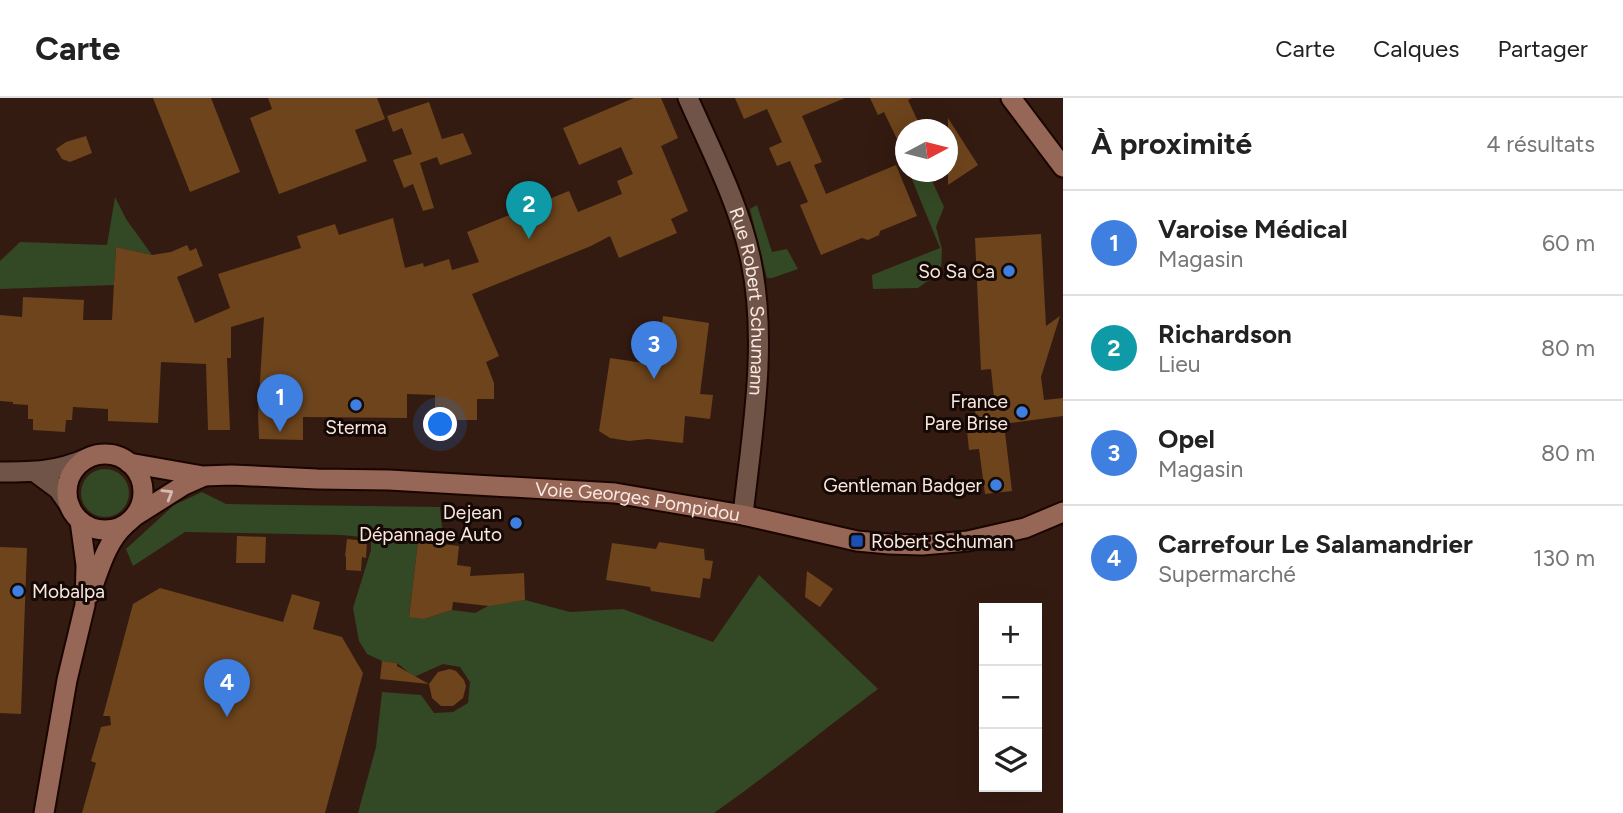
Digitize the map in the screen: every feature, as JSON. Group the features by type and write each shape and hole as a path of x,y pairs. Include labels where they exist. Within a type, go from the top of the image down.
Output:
{"main road":[{"path":"1011,98 1063,167"},
{"path":"1027,98 1063,145"},
{"path":"44,813 67,680 85,605 111,543 131,520 141,503 143,491 140,478 129,463 112,455 100,454 88,458 74,470 68,482 67,494 75,514 86,565 85,605"},
{"name":"Voie Georges Pompidou","path":"129,463 203,476 389,480 615,493 743,516 857,541 922,545 968,541 1025,528 1063,512"},
{"name":"Voie Georges Pompidou","path":"131,520 184,485 203,476"},
{"path":"75,514 91,528 103,530 116,529 131,520"}],"street":[{"name":"Rue Robert Schumann","path":"688,98 740,218 751,262 759,333 743,516"},
{"path":"0,472 35,472 60,468 88,458"},
{"path":"35,472 58,489 75,514"}],"green space":[{"path":"913,182 933,182 944,207 936,227 942,249 941,271 918,288 873,289 872,275 940,248"},
{"path":"115,197 126,219 152,255 116,247 114,285 0,289 0,261 20,242 107,245"},
{"path":"757,205 772,252 787,249 798,269 767,278 750,209"},
{"path":"105,469 122,476 129,493 122,510 105,517 88,510 81,493 88,476"},
{"path":"202,492 226,504 440,507 443,538 418,541 409,616 424,619 452,610 475,613 490,605 525,600 570,612 623,609 713,642 759,575 878,689 714,813 358,813 376,747 382,692 421,695 434,713 453,712 468,703 470,682 460,667 443,664 414,677 397,663 382,661 367,654 359,641 353,608 371,550 371,538 185,532 133,566 126,549 174,505"}],"building":[{"path":"153,98 211,98 240,172 190,192"},
{"path":"268,98 377,98 385,119 355,130 367,161 279,194 250,118 272,109"},
{"path":"634,98 661,98 678,138 661,146 688,211 671,219 677,233 619,258 610,236 472,294 499,356 486,362 494,383 494,399 477,399 477,420 435,420 435,395 407,394 407,418 303,417 303,440 259,439 264,317 231,327 231,358 227,358 230,430 208,430 206,364 161,362 158,423 108,421 108,409 73,407 72,420 66,420 65,432 33,430 33,419 28,419 28,405 0,401 0,315 22,317 23,297 84,300 83,320 112,320 116,247 152,255 171,252 187,245 190,251 196,248 203,266 177,277 195,323 230,308 218,274 301,248 297,236 335,224 339,235 393,218 405,268 423,263 424,267 449,259 452,270 479,262 467,232 569,191 578,212 622,194 617,181 633,174 621,147 579,165 563,128"},
{"path":"735,98 845,98 802,116 822,162 814,165 826,194 895,165 895,182 903,182 917,216 880,231 879,235 868,240 862,238 821,255 800,205 808,202 790,161 777,166 769,148 782,142 767,109 744,119"},
{"path":"870,98 912,98 908,100 917,119 895,119 895,135 884,112 878,115"},
{"path":"429,102 442,139 463,133 472,154 440,165 437,157 420,163 434,208 423,211 413,184 404,188 393,160 412,154 402,128 393,132 387,116"},
{"path":"958,134 978,165 958,178"},
{"path":"86,136 92,153 70,162 62,159 56,149 66,142"},
{"path":"1041,234 1046,326 1060,316 1041,377 1044,400 1063,398 1063,416 1004,424 1012,491 985,494 979,449 969,450 967,431 977,430 974,401 994,398 991,369 981,370 975,238"},
{"path":"663,316 709,323 700,394 713,395 710,419 685,416 683,443 610,438 599,431 610,358 657,365"},
{"path":"237,536 266,537 265,563 236,563"},
{"path":"347,539 367,541 366,558 362,557 361,571 346,570"},
{"path":"418,541 459,546 457,565 471,567 470,576 524,573 525,600 489,606 453,602 452,610 424,619 409,617"},
{"path":"659,542 704,549 705,560 713,561 710,579 703,578 700,598 651,591 650,587 606,580 612,543 656,549"},
{"path":"0,547 27,548 21,714 0,713"},
{"path":"807,571 833,589 820,607 805,597"},
{"path":"160,588 283,622 292,594 320,602 313,629 342,637 363,673 325,813 82,813 96,763 91,761 101,727 111,725 110,716 103,716 133,604"},
{"path":"382,661 397,663 397,666 429,684 380,679"},
{"path":"450,669 456,671 466,686 463,698 453,706 441,706 432,698 429,684 438,672"}],"place":[{"name":"Richardson","path":"529,239"},
{"name":"So Sa Ca","path":"1009,271"},
{"name":"Opel","path":"654,379"},
{"name":"Sterma","path":"356,405"},
{"name":"France Pare Brise","path":"1022,412"},
{"name":"Varoise Médical","path":"280,432"},
{"name":"Gentleman Badger","path":"996,485"},
{"name":"Dejean Dépannage Auto","path":"516,523"},
{"name":"Robert Schuman","path":"857,541"},
{"name":"Mobalpa","path":"18,591"},
{"name":"Carrefour Le Salamandrier","path":"227,717"}]}
